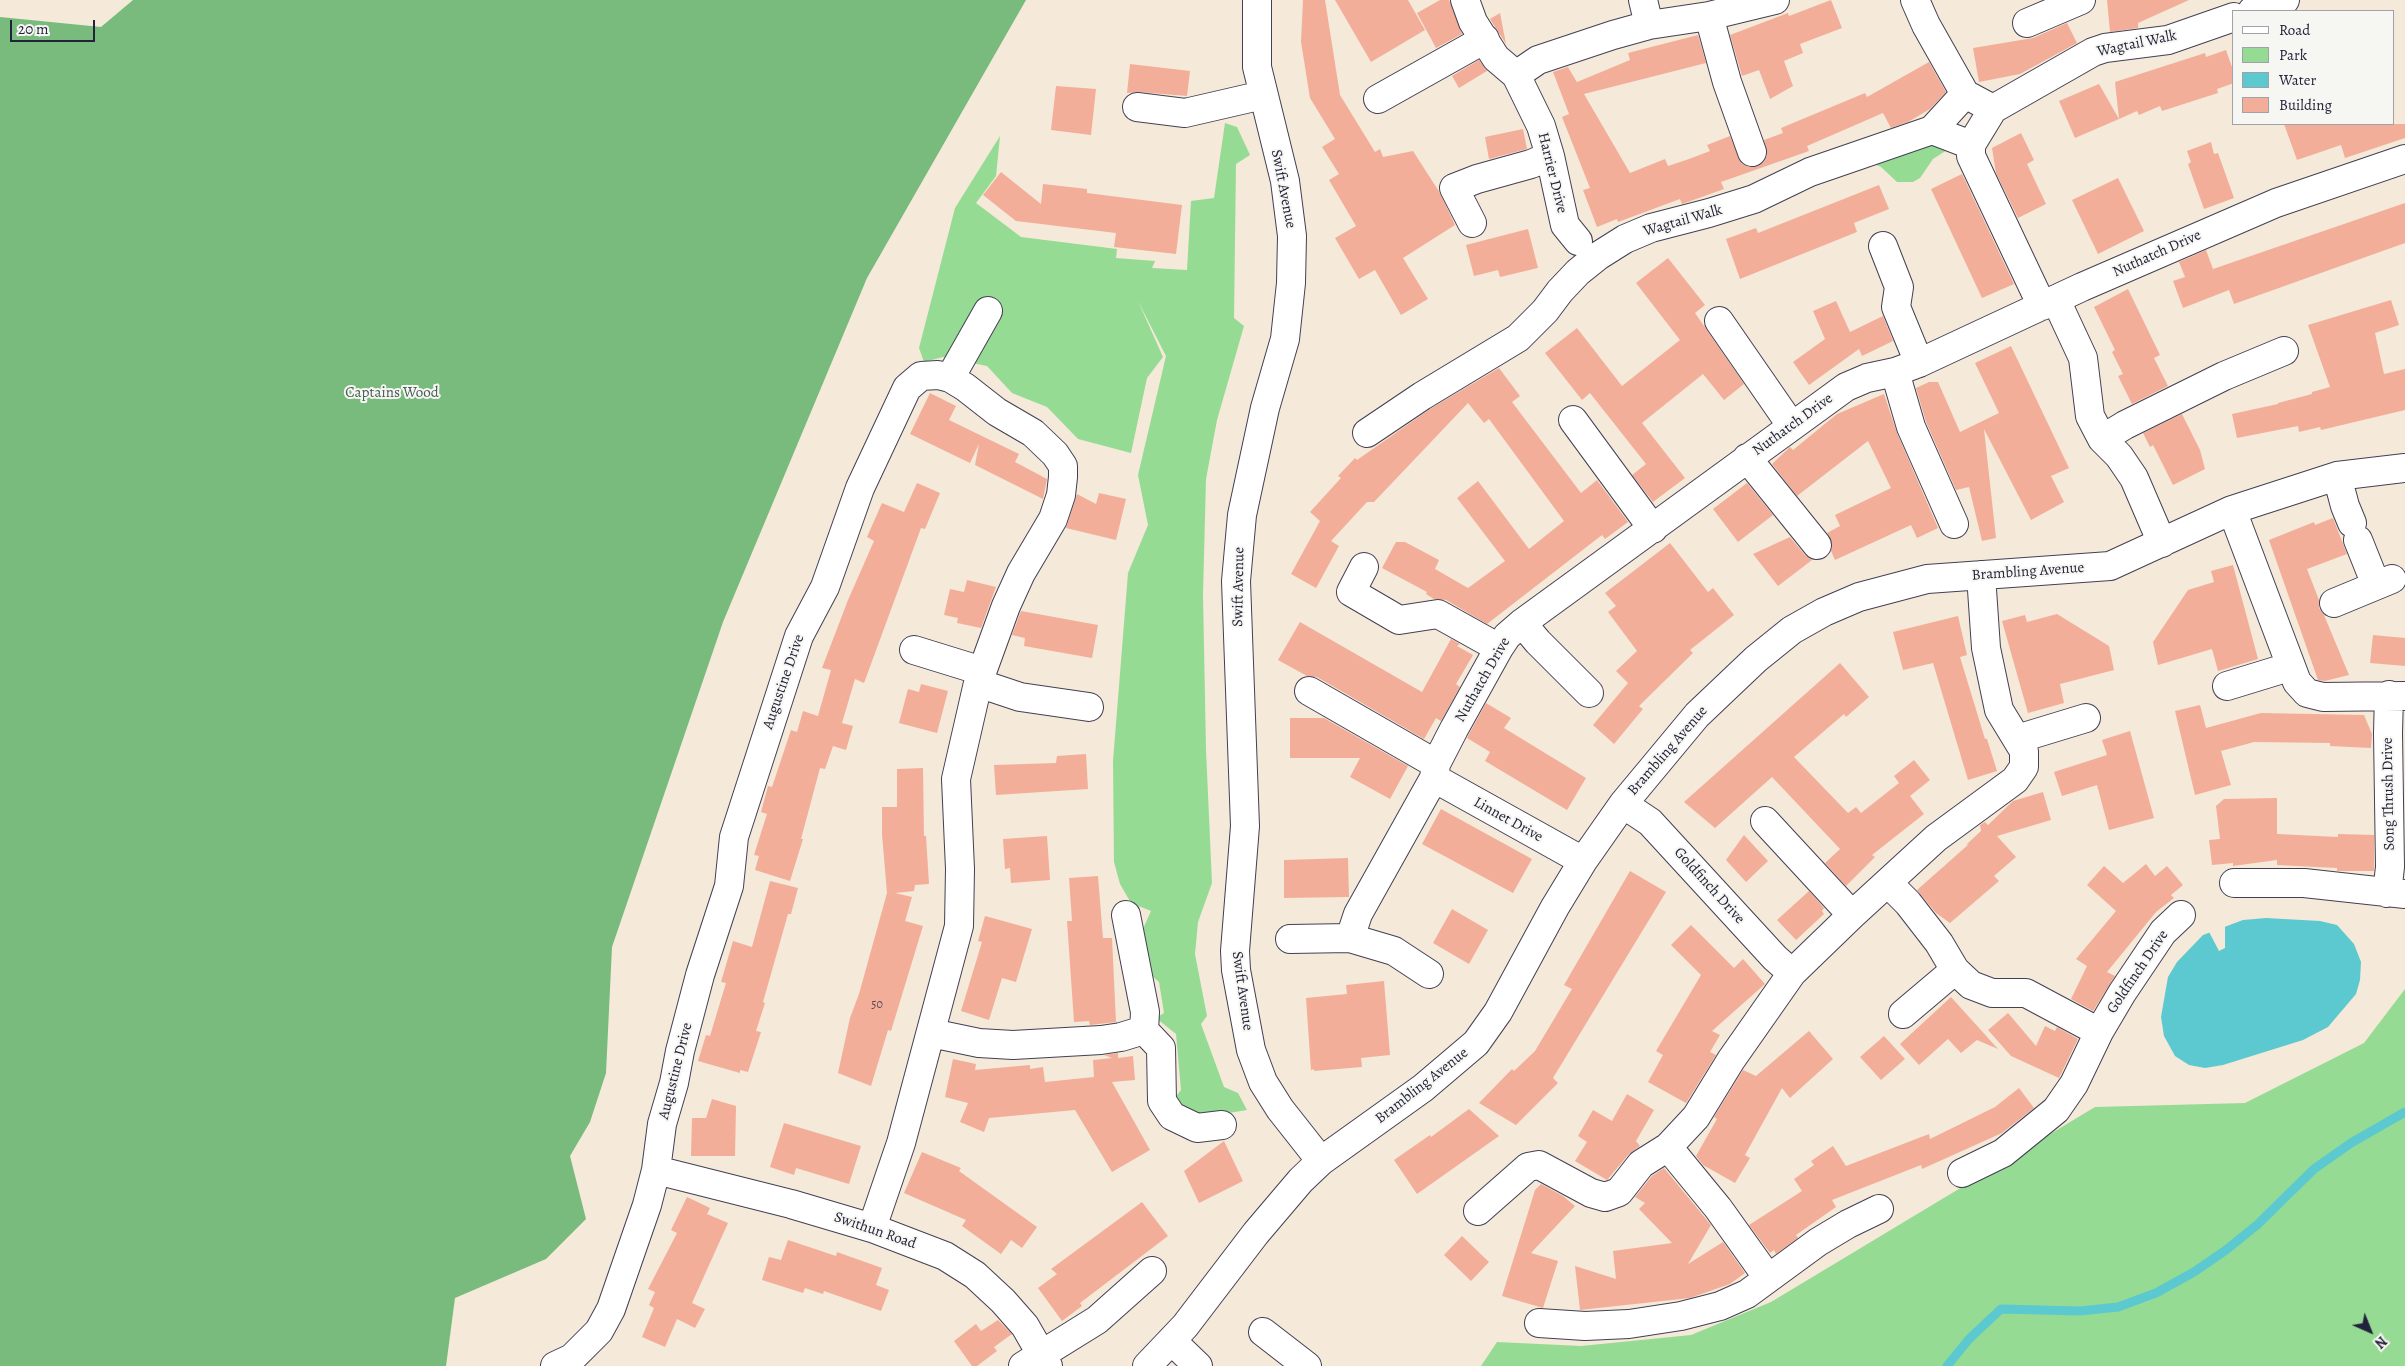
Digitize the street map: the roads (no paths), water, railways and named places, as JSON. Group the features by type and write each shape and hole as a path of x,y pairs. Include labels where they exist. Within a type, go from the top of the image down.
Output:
{"street":[{"name":"Swift Avenue","path":"1257,0 1257,67 1285,181 1292,236 1291,283 1285,339 1265,408 1242,515 1236,581 1245,826 1235,950 1236,970 1251,1050 1263,1082 1280,1108 1321,1161"},
{"name":"Harrier Drive","path":"1465,0 1473,22 1499,57 1541,126 1550,156 1565,225 1578,241"},
{"path":"1378,99 1499,57 1538,60 1575,46 1646,13 1709,16 1775,0"},
{"path":"1915,0 1926,26 1965,94 1993,109"},
{"path":"2028,23 2081,0"},
{"path":"2255,10 2285,0"},
{"path":"1709,16 1727,82 1752,152"},
{"name":"Wagtail Walk","path":"1971,145 1993,109 2093,52 2105,48 2168,40 2232,18"},
{"name":"Wagtail Walk","path":"1367,432 1518,338 1545,311 1578,272 1625,239 1651,228 1710,214 1754,199 1810,172 1932,130 1965,94"},
{"path":"1137,106 1185,113 1263,95"},
{"path":"1932,130 1971,145 1971,156 2049,303 2083,358 2090,416 2102,440 2119,456 2134,478 2162,544"},
{"path":"1472,223 1454,188 1477,179 1531,164 1550,156"},
{"name":"Nuthatch Drive","path":"1354,926 1499,648 1508,636 1522,623 1747,458 1846,388 1867,378 1907,368 2182,243 2276,203 2405,159"},
{"path":"1883,246 1899,287 1896,307 1907,368 1911,426 1954,524"},
{"path":"950,378 988,311"},
{"path":"1719,321 1792,426"},
{"path":"2102,440 2125,425 2224,376 2284,351"},
{"name":"Augustine Drive","path":"555,1366 572,1358 599,1331 611,1309 647,1204 656,1170 662,1124 674,1083 680,1051 700,974 729,886 734,837 799,636 825,588 860,488 907,388 921,376 950,378 965,386 997,412 1033,433 1055,454 1063,466 1061,495 1053,519 1021,573 1006,606 980,677 956,779 960,869 959,926 900,1142 872,1228"},
{"path":"1573,420 1653,528"},
{"path":"1747,458 1816,545"},
{"name":"Brambling Avenue","path":"1147,1366 1172,1341 1218,1286 1256,1233 1300,1180 1321,1161 1423,1088 1476,1043 1498,1012 1555,906 1623,804 1697,715 1756,659 1792,630 1824,612 1860,597 1927,579 2110,566 2162,544 2232,510 2338,476 2405,468"},
{"path":"2334,603 2384,582 2355,532 2344,506 2338,476"},
{"name":"Song Thrush Drive","path":"2232,510 2296,682 2307,693 2322,697 2397,695 2388,733 2390,866 2396,893 2304,883 2234,883"},
{"path":"1364,567 1351,592 1400,620 1438,614 1499,648"},
{"path":"1478,1211 1528,1168 1539,1165 1591,1193 1605,1197 1619,1192 1641,1164 1668,1147 1696,1116 1731,1060 1792,973 1936,838 2015,780 2024,767 2024,751 1999,710 1986,648 1981,575"},
{"path":"1522,623 1538,642 1589,693"},
{"path":"914,650 980,677 1020,697 1089,706"},
{"path":"2227,686 2289,667"},
{"name":"Linnet Drive","path":"1309,691 1583,862"},
{"path":"2017,739 2086,718"},
{"name":"Goldfinch Drive","path":"1623,804 1650,822 1774,958 1792,973"},
{"path":"1765,821 1852,915"},
{"path":"1888,883 1908,903 1939,943 1955,970 1971,985 1992,993 2026,993 2099,1032"},
{"name":"Goldfinch Drive","path":"1962,1173 2003,1153 2056,1110 2074,1084 2099,1032 2163,932 2181,915"},
{"path":"1126,916 1145,1012 1144,1030 1161,1048 1162,1101 1172,1116 1197,1128 1222,1126"},
{"path":"1290,940 1354,926 1429,974"},
{"path":"1903,1014 1955,970"},
{"path":"931,1033 980,1043 1013,1045 1102,1040 1144,1030"},
{"path":"1668,1147 1718,1208 1768,1278"},
{"name":"Swithun Road","path":"656,1170 791,1204 872,1228 945,1256 975,1275 1003,1301 1025,1326 1038,1362"},
{"path":"1540,1323 1585,1326 1630,1324 1681,1316 1720,1306 1747,1294 1818,1242 1848,1224 1879,1209"},
{"path":"1038,1362 1097,1320 1152,1271"},
{"path":"1263,1332 1307,1366"},
{"path":"1172,1341 1198,1366"}],"water":[{"path":"2266,918 2320,921 2337,925 2354,944 2361,962 2360,980 2356,994 2328,1027 2303,1040 2223,1065 2205,1068 2189,1065 2175,1056 2164,1036 2161,1017 2168,977 2177,962 2203,935 2243,920"}],"waterway":[{"path":"1947,1366 1969,1339 2001,1309 2080,1311 2118,1307 2156,1293 2194,1272 2226,1250 2257,1225 2314,1169 2351,1143 2405,1112"}],"park label":[{"name":"Captains Wood","path":"392,393"}]}
